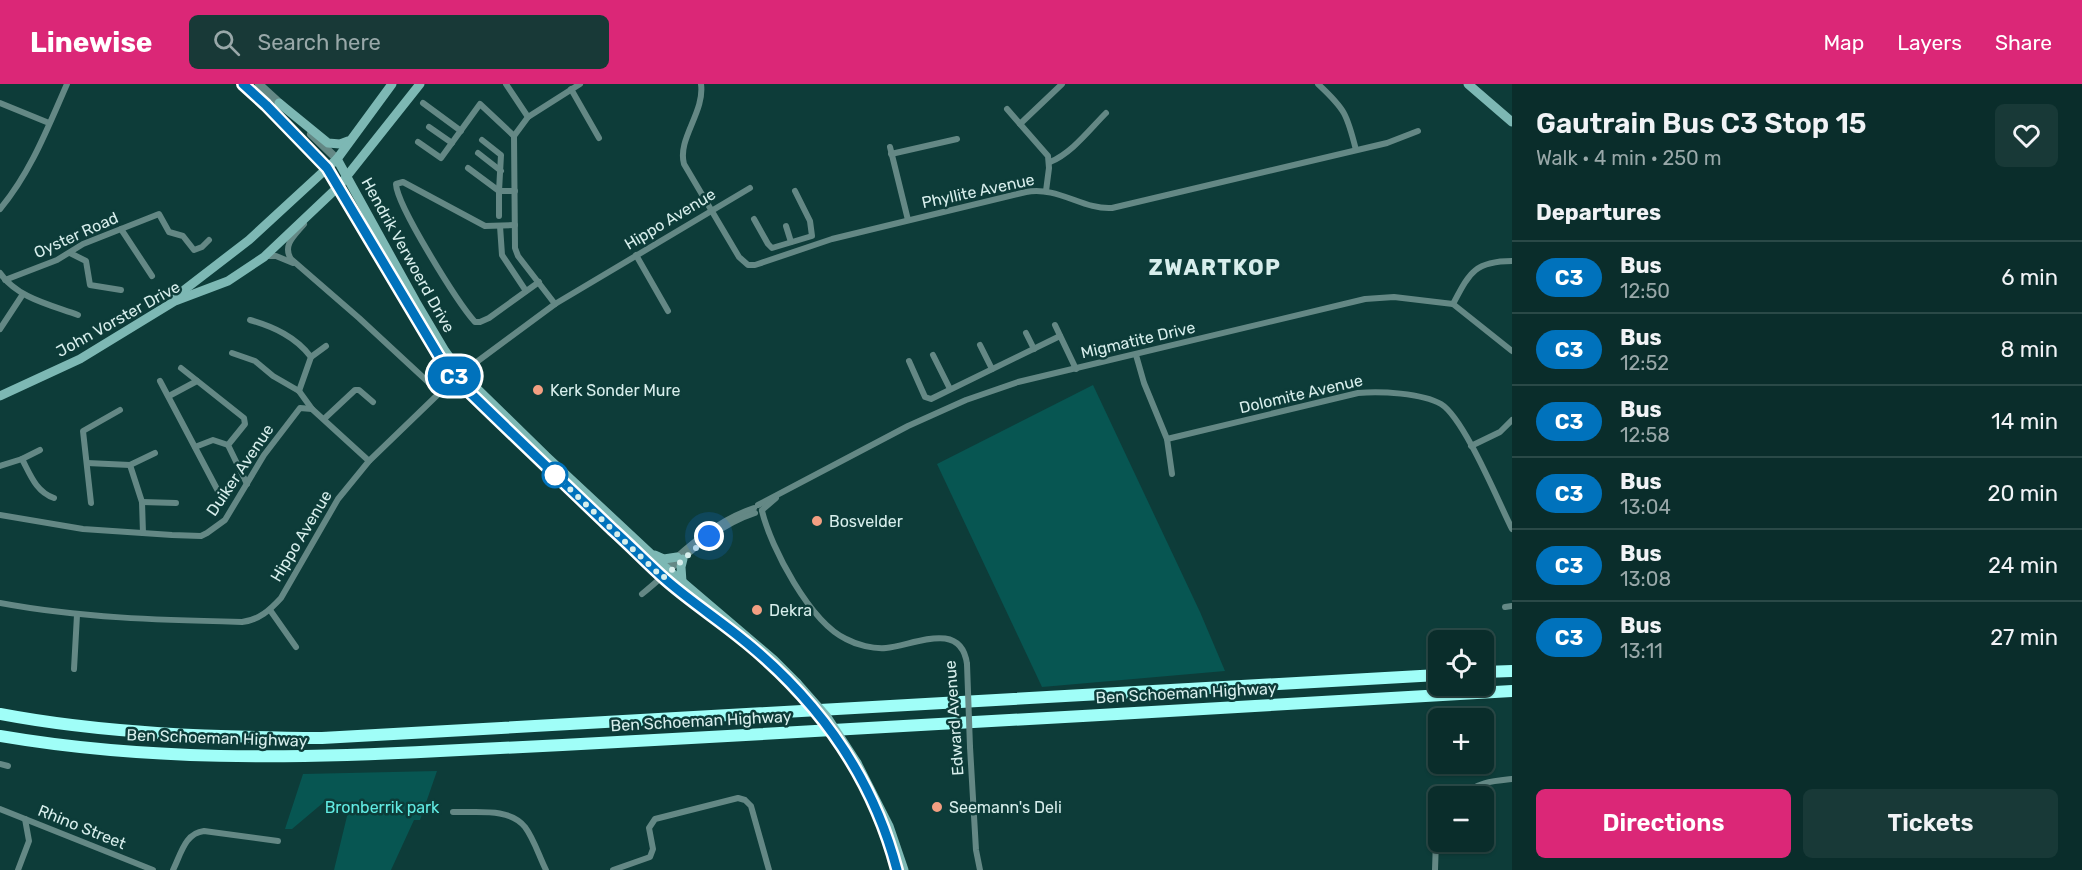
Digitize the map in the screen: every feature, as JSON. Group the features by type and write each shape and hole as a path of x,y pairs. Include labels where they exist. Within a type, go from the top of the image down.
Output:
{"highway":[{"path":"1494,672 1512,670"},
{"name":"Ben Schoeman Highway","path":"0,714 108,728 179,734 249,738 322,738 1428,676"},
{"name":"Ben Schoeman Highway","path":"0,736 105,750 174,755 245,758 324,757 1512,691"}],"main road":[{"name":"John Vorster Drive","path":"0,395 93,348 174,298 249,240 337,159 392,84"},
{"name":"John Vorster Drive","path":"0,395 51,374 87,355 175,301 228,281 264,257 339,186 420,84"},
{"path":"1468,84 1512,122"},
{"path":"279,103 328,143 340,144 349,141"},
{"name":"Hendrik Verwoerd Drive","path":"337,159 458,376 650,553 665,573 682,582 774,660 827,717 889,826 904,870"},
{"name":"Hendrik Verwoerd Drive","path":"327,168 433,347 458,376 665,573 796,685"},
{"path":"650,553 664,559 680,558 682,582"},
{"name":"Hendrik Verwoerd Drive","path":"856,765 885,829 897,870"}],"street":[{"path":"0,209 27,172 67,84"},
{"name":"Hendrik Verwoerd Drive","path":"243,84 327,168"},
{"name":"Hendrik Verwoerd Drive","path":"259,84 337,159"},
{"path":"506,84 528,117"},
{"path":"701,84 701,100 682,156 685,168 710,212"},
{"path":"1020,124 1062,84"},
{"path":"1318,84 1343,110 1356,150"},
{"path":"555,304 518,256 515,248 514,136 528,117 576,86 599,138"},
{"path":"0,103 49,123"},
{"path":"423,103 461,131"},
{"path":"418,142 441,158 480,104 514,136"},
{"path":"1007,109 1043,148 1050,162 1046,191"},
{"path":"1050,162 1058,159 1106,113"},
{"path":"429,127 452,143"},
{"name":"Phyllite Avenue","path":"710,212 739,257 748,265 760,265 811,245 1026,192 1046,191 1112,208 1387,143 1418,131"},
{"path":"908,220 890,150 957,139"},
{"path":"482,140 501,155 499,216"},
{"path":"478,153 501,171"},
{"path":"468,168 499,191 515,191"},
{"path":"515,225 485,226 403,182 396,184 399,197 436,266 476,322 489,318 538,282"},
{"name":"Hippo Avenue","path":"270,610 280,598 338,499 369,461 458,376 555,304 750,188"},
{"path":"754,219 771,247 812,235 811,224 795,191"},
{"path":"321,203 288,245 289,257 440,393"},
{"name":"Oyster Road","path":"5,280 57,260 83,244 159,214 170,232 183,236 191,249 202,247 209,240"},
{"path":"500,226 503,258 526,291"},
{"path":"786,226 791,242"},
{"path":"121,229 152,276"},
{"path":"500,236 506,232 514,233"},
{"path":"808,237 811,245"},
{"path":"70,253 86,261 90,285 121,290"},
{"path":"636,255 668,310"},
{"path":"264,257 276,256 296,265"},
{"path":"1512,261 1483,265 1474,270 1453,304 1512,351"},
{"path":"0,273 11,286 23,294 78,315"},
{"path":"0,329 23,294"},
{"name":"Migmatite Drive","path":"642,594 707,532 728,519 758,510 776,497 908,426 966,400 1018,382 1375,298 1394,297 1453,304"},
{"path":"250,320 283,333 301,346 311,357"},
{"path":"1055,326 1076,369"},
{"path":"1026,333 1034,349"},
{"path":"909,362 928,399 1060,336"},
{"path":"980,345 992,369"},
{"path":"312,409 300,408 300,392 311,357 326,346"},
{"path":"232,353 255,361 273,376 300,392 312,409 369,461"},
{"path":"933,355 951,389"},
{"path":"1136,355 1144,383 1167,439 1172,474"},
{"path":"181,368 244,418 245,424 228,445"},
{"path":"160,381 218,491"},
{"path":"169,396 197,381"},
{"path":"324,419 355,390 360,390 373,402"},
{"name":"Dolomite Avenue","path":"1167,439 1358,393 1379,392 1422,398 1442,404 1454,415 1512,529"},
{"name":"Duiker Avenue","path":"0,515 83,529 201,536 225,520 276,440 300,408"},
{"path":"91,503 83,430 120,410"},
{"path":"1471,446 1500,432 1512,420"},
{"path":"195,447 213,440 228,445 247,484"},
{"path":"0,466 40,450"},
{"path":"87,463 130,465 155,453"},
{"path":"22,459 36,486 54,498"},
{"path":"130,465 142,502 143,533"},
{"path":"142,502 176,503"},
{"name":"Edward Avenue","path":"758,510 779,557 821,620 834,632 861,645 884,648 929,638 942,638 957,644 964,653 967,664 975,850 980,870"},
{"path":"0,603 77,615 153,620 242,622 253,620 270,610 296,646"},
{"path":"74,669 77,615"},
{"path":"0,764 8,766"},
{"path":"1478,786 1512,778"},
{"path":"613,870 650,857 652,849 649,828 655,819 729,799 742,798 753,810 769,870"},
{"name":"Rhino Street","path":"0,809 153,870"},
{"path":"453,812 502,813 519,821 529,834 546,870"},
{"path":"18,870 29,841 25,819"},
{"path":"173,870 189,837 195,832 204,831 278,841"},
{"path":"1434,870 1435,852"}],"green space":[{"path":"1093,385 1200,612 1225,671 1042,687 937,464"},
{"name":"Bronberrik park","path":"437,771 420,820 414,820 391,870 334,870 348,812 324,802 292,829 285,829 303,774"}],"bus line":[{"name":"C3","path":"243,84 327,168 439,356 455,378 663,578 771,664 817,713 838,740 870,795 885,829 897,870"}],"place":[{"name":"Kerk Sonder Mure","path":"538,390"},
{"name":"Bosvelder","path":"817,521"},
{"name":"Dekra","path":"757,610"},
{"name":"Seemann's Deli","path":"937,807"}],"district":[{"name":"ZWARTKOP","path":"1215,267"}],"route":[{"path":"555,475 551,471 663,578 709,536"}]}
